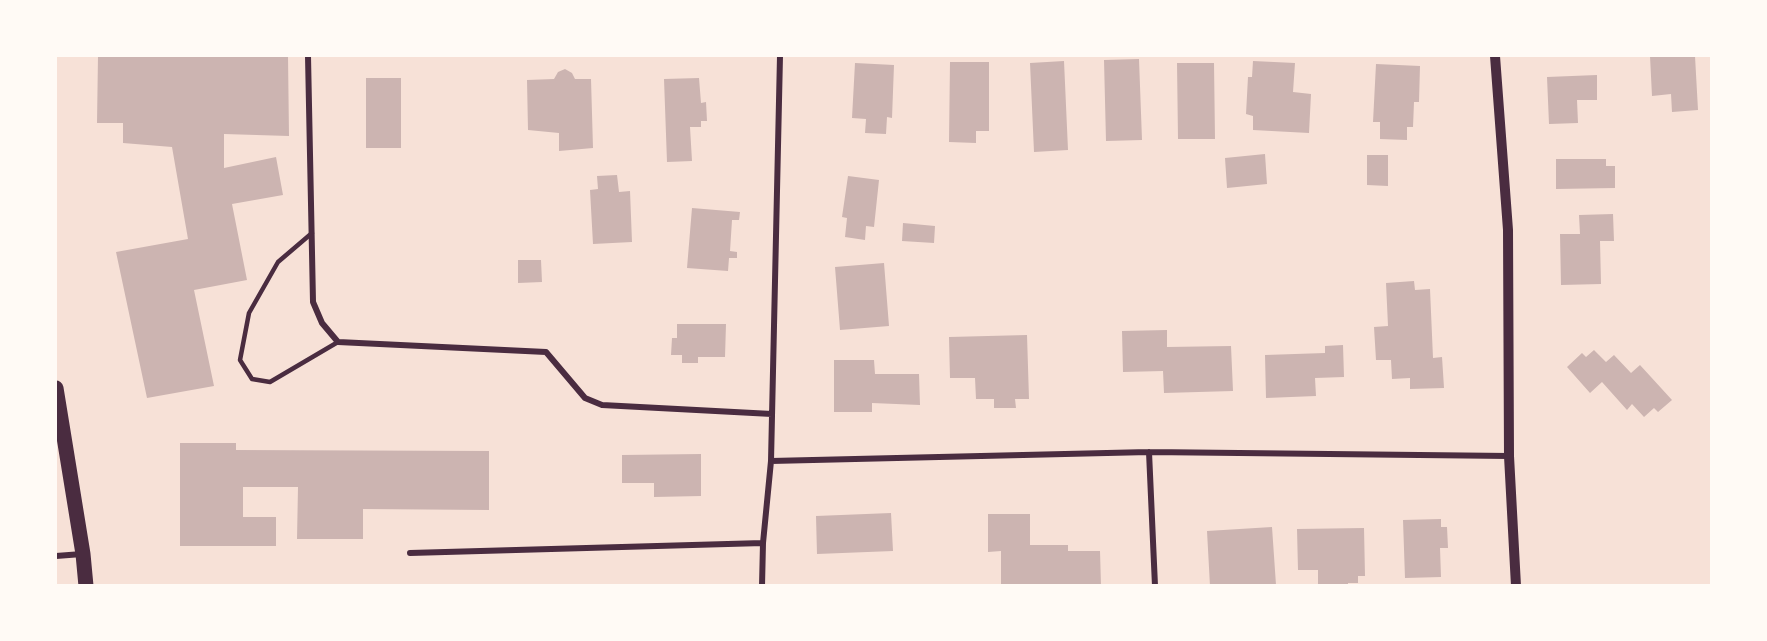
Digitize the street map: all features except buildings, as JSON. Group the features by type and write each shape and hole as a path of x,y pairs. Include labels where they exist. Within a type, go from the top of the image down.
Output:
{"main road":[{"path":"56,388 86,585"}],"street":[{"path":"308,56 314,302 322,323 339,342 546,351 585,398 602,405 772,414"},
{"path":"762,585 763,543 771,461 780,56"},
{"path":"1495,56 1508,230 1509,456 1516,585"},
{"path":"771,461 1149,453 1509,456"},
{"path":"1149,453 1155,585"},
{"path":"410,553 763,543"},
{"path":"56,556 83,554"}],"lane":[{"path":"312,233 278,262 249,313 240,360 252,379 270,382 339,342"}]}
